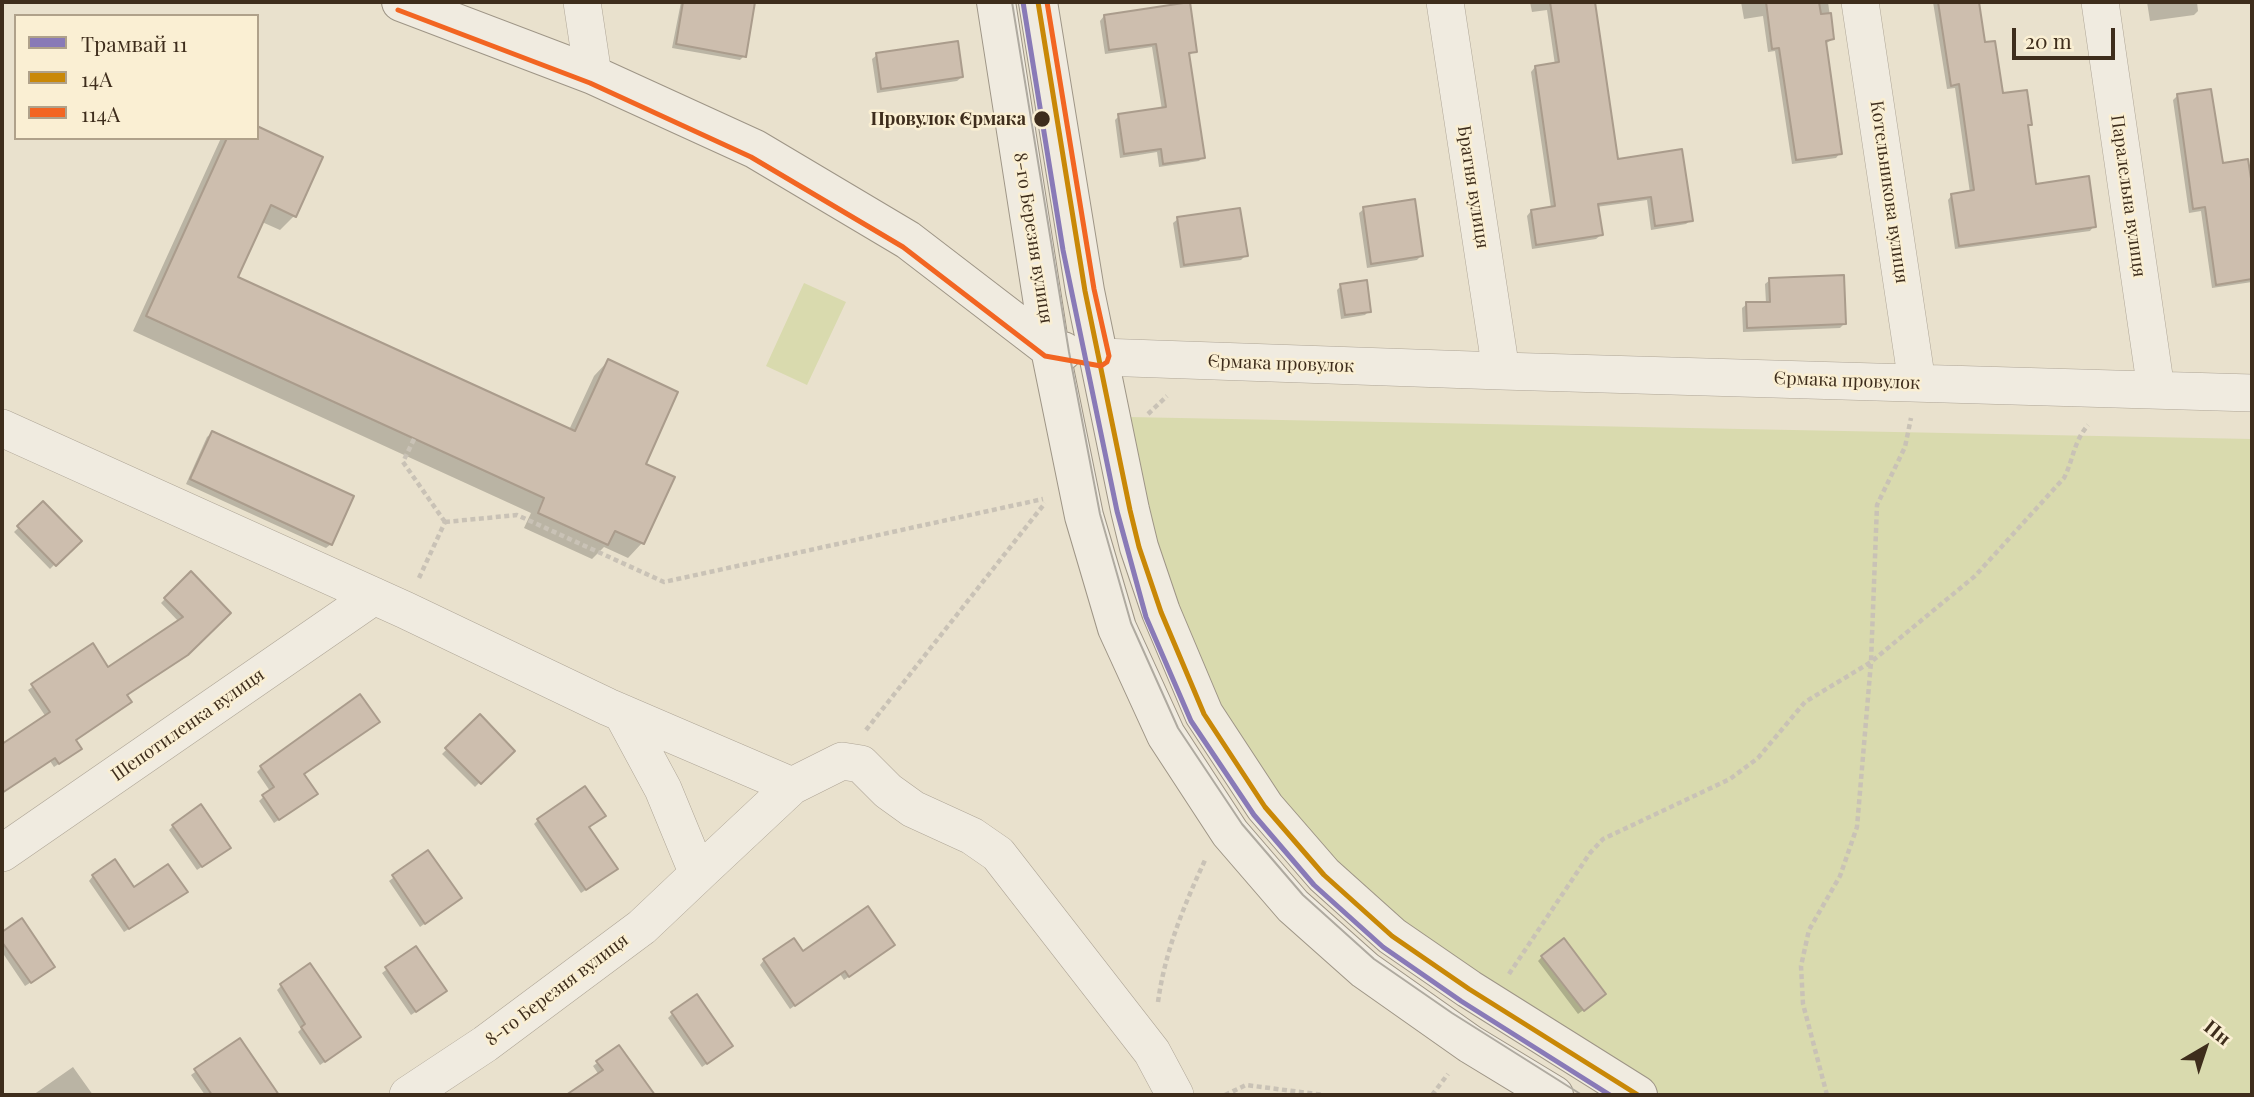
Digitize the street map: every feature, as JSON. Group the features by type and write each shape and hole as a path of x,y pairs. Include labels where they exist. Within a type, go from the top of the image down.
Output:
{"main road":[{"name":"Єрмака провулок","path":"401,2 593,75 755,149 908,240 1050,349 1100,357"},
{"name":"8-го Березня вулиця","path":"996,2 1050,349 1084,516 1117,628 1166,735 1230,833 1293,906 1365,970 1470,1044 1554,1095"},
{"path":"1038,2 1085,291 1139,547 1161,612 1204,714 1265,807 1324,875 1392,936 1490,1002 1638,1095"}],"street":[{"path":"582,2 593,75"},
{"name":"Братня вулиця","path":"1445,2 1501,371"},
{"name":"Котельникова вулиця","path":"1860,2 1917,383"},
{"name":"Паралельна вулиця","path":"2099,2 2156,390"},
{"name":"Єрмака провулок","path":"1100,357 2252,393"},
{"path":"2,428 389,603 622,713 792,786"},
{"name":"Шепотиленка вулиця","path":"2,853 389,603"},
{"path":"622,713 663,789 698,874"},
{"path":"842,761 861,764 888,791 913,809 972,836 998,854 1152,1052 1175,1095"},
{"name":"8-го Березня вулиця","path":"408,1095 485,1044 642,927 792,786 842,761"}],"path":[{"path":"1828,1095 1803,1004 1801,966 1809,930 1840,876 1857,827 1871,662 1877,505 1905,447 1917,383"},
{"path":"1490,1002 1590,853 1603,839 1730,779 1758,758 1805,702 1871,662 1975,576 2064,478 2072,462 2073,448 2078,437 2118,389"},
{"path":"414,439 403,462 445,522"},
{"path":"389,603 445,522 517,515 664,582 1050,497 842,761"},
{"path":"1152,1052 1161,981 1174,935 1210,848"},
{"path":"1225,1095 1246,1085 1324,1095"}],"green space":[{"path":"804,283 846,302 807,385 766,366"},
{"path":"1128,417 2252,439 2252,1095 1662,1095 1476,978 1400,925 1275,799 1216,708 1173,607 1145,506"}],"building":[{"path":"683,2 755,2 746,57 676,44"},
{"path":"1190,2 1197,52 1189,53 1205,158 1163,164 1161,149 1124,154 1118,114 1166,107 1156,44 1109,50 1104,15"},
{"path":"1550,2 1595,2 1618,159 1682,149 1693,221 1655,226 1651,197 1598,204 1603,235 1536,245 1531,210 1555,206 1535,66 1559,62"},
{"path":"1766,2 1819,2 1821,14 1831,13 1834,39 1826,41 1842,154 1796,160 1779,48 1772,49"},
{"path":"1938,2 1979,2 1985,42 1995,41 2003,93 2027,90 2032,125 2028,125 2036,184 2089,176 2096,227 1959,246 1951,194 1974,190 1959,84 1951,86"},
{"path":"958,41 963,77 881,89 876,53"},
{"path":"2211,89 2223,163 2248,159 2252,185 2252,279 2216,285 2205,207 2193,209 2177,94"},
{"path":"259,127 323,157 296,217 271,205 238,277 575,431 608,359 678,392 646,464 675,477 644,544 615,531 608,545 538,513 544,498 146,316 226,140 259,140"},
{"path":"1415,199 1423,256 1371,264 1363,207"},
{"path":"1240,208 1248,256 1184,265 1177,217"},
{"path":"1844,275 1846,324 1747,328 1746,302 1770,302 1769,278"},
{"path":"1367,280 1371,312 1345,315 1340,284"},
{"path":"212,431 354,496 332,545 190,479"},
{"path":"43,501 82,541 56,566 17,526"},
{"path":"191,571 231,613 188,655 127,695 132,702 76,740 82,749 59,764 55,758 2,793 2,744 50,712 31,684 93,643 108,667 183,617 164,598"},
{"path":"360,694 380,722 304,774 318,794 279,820 262,795 274,787 260,766"},
{"path":"480,714 515,751 481,784 445,748"},
{"path":"585,786 606,816 589,827 618,869 586,890 537,819"},
{"path":"201,804 231,848 202,867 172,825"},
{"path":"428,850 462,898 425,924 392,875"},
{"path":"115,859 134,887 168,864 188,892 129,929 92,875"},
{"path":"868,906 895,945 849,977 845,971 795,1006 763,959 794,938 803,951"},
{"path":"22,918 55,967 31,983 2,942 2,932"},
{"path":"1564,938 1606,994 1584,1011 1541,956"},
{"path":"416,946 447,991 416,1012 385,967"},
{"path":"310,963 361,1037 325,1062 301,1027 305,1024 280,984"},
{"path":"697,994 733,1046 707,1064 671,1012"},
{"path":"240,1038 279,1095 212,1095 194,1069"},
{"path":"619,1045 655,1095 566,1095 603,1070 596,1061"}],"tram line":[{"path":"1012,2 1069,352 1100,514 1131,623 1178,728 1242,824 1303,895 1374,959 1452,1013 1582,1095"},
{"name":"11","path":"1023,2 1063,250 1117,511 1146,617 1191,721 1254,815 1314,885 1383,947 1461,1001 1610,1095"}],"transit line":[{"name":"14А","path":"1038,2 1085,291 1130,510 1139,547 1161,612 1204,714 1265,807 1324,875 1392,936 1469,989 1638,1095"},
{"name":"114А","path":"398,10 590,83 751,157 903,247 1045,356 1101,366 1107,362 1109,356 1094,289 1047,2"}],"place":[{"name":"Провулок Єрмака","path":"1042,119"}]}
